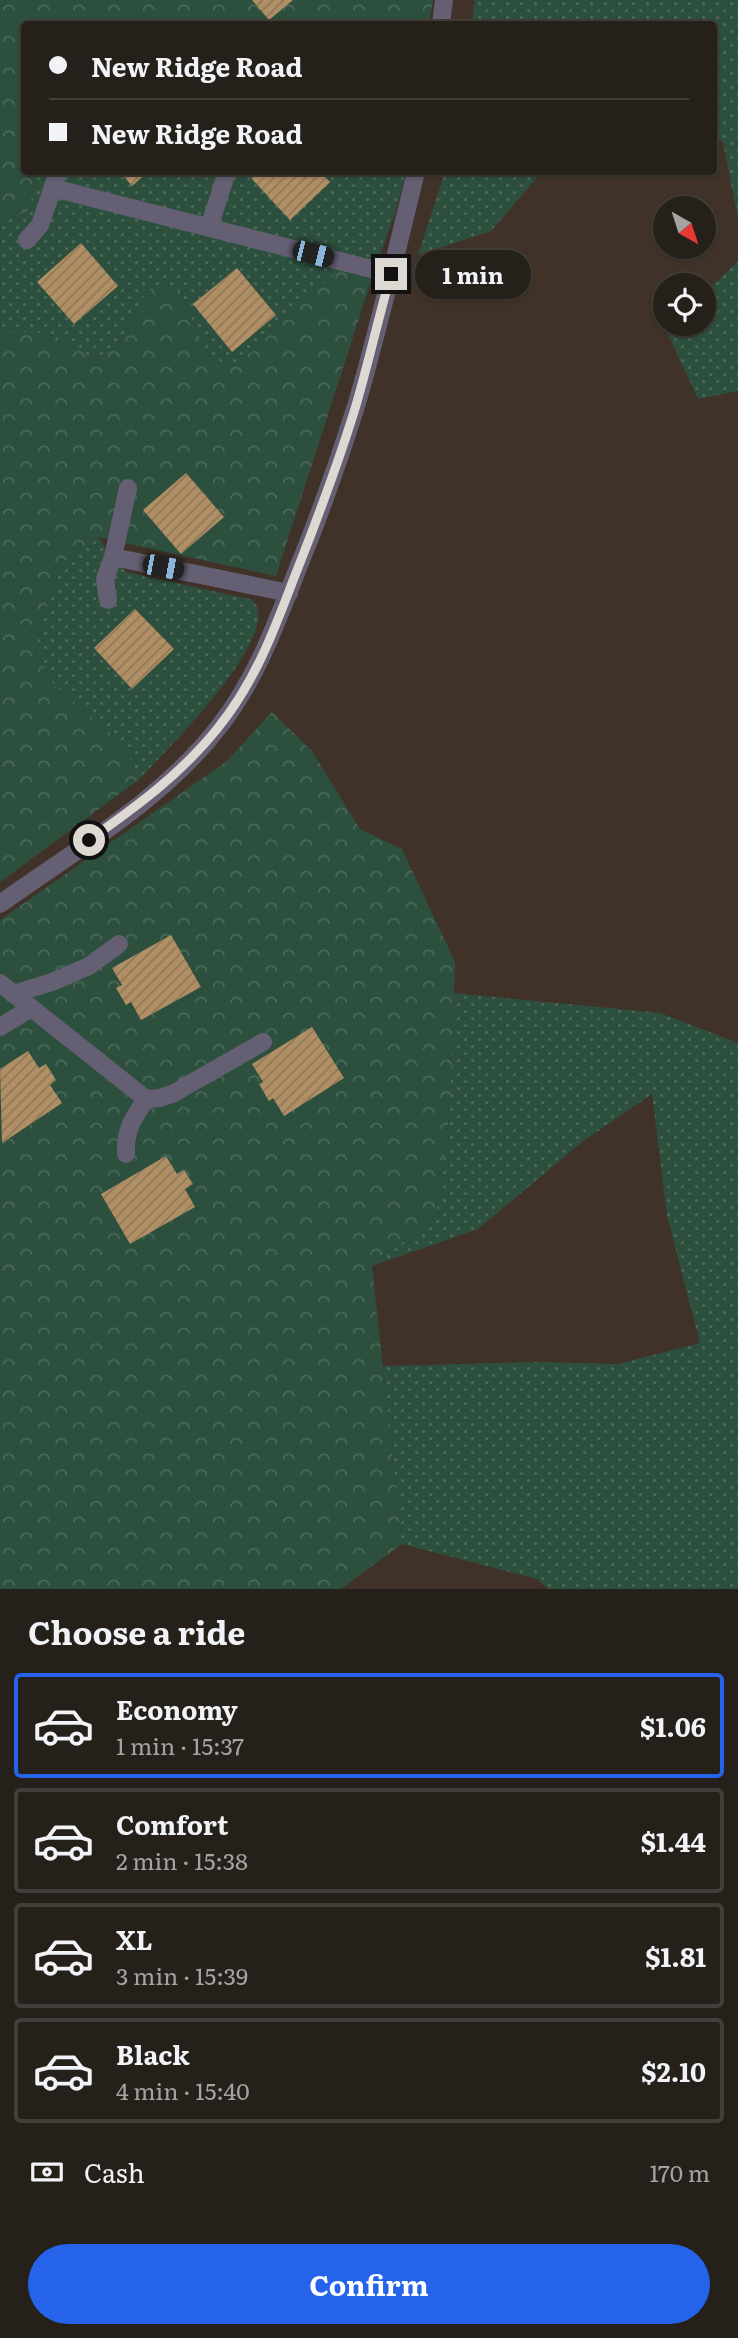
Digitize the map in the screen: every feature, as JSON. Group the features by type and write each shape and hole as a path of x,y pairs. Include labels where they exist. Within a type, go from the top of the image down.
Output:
{"street":[{"path":"441,21 444,0"},
{"path":"209,227 225,175"},
{"path":"0,904 134,809 178,773 217,730 243,693 263,656 311,537 356,403 415,175"},
{"path":"27,240 40,225 55,180 209,227 391,274"},
{"path":"108,600 105,579 113,557 128,488"},
{"path":"113,557 289,593"},
{"path":"7,988 52,982 89,966 119,944"},
{"path":"7,988 146,1099 174,1093 263,1042"},
{"path":"0,1027 32,1008"},
{"path":"125,1154 125,1137 146,1099"}],"shaded area":[{"path":"0,0 738,0 738,1589 0,1589"}],"green space":[{"path":"0,0 433,0 430,21 21,21 21,175 38,175 27,213 0,217"},
{"path":"475,0 738,0 738,219 723,142 717,139 717,21 472,21"},
{"path":"38,175 405,175 372,278 228,367 206,352 180,291 147,291 116,349 93,359 62,338 34,332 6,332 0,326 0,217 27,213"},
{"path":"444,175 539,175 491,231 418,255"},
{"path":"738,261 738,391 698,399 669,336 716,336 716,282"},
{"path":"339,270 372,278 276,576 97,537 68,558 48,594 36,648 53,684 112,734 132,762 137,781 0,882 0,326 6,332 34,332 62,338 93,359 116,349 147,291 162,283 180,291 206,352 228,366 253,351"},
{"path":"97,537 126,572 253,600 258,610 256,628 247,650 231,674 190,725 137,781 132,762 112,734 53,684 36,648 48,594 68,558"},
{"path":"272,712 312,751 360,829 402,849 455,962 450,1110 436,1216 372,1266 402,1544 341,1589 0,1589 0,920 227,761"},
{"path":"454,993 660,1013 738,1043 738,1589 548,1589 537,1579 402,1544 383,1366 539,1362 618,1364 700,1343 667,1215 652,1094 582,1142 478,1229 372,1266 436,1216 450,1110"}],"building":[{"path":"252,0 293,0 269,20"},
{"path":"123,175 145,175 132,186"},
{"path":"255,175 323,175 330,182 290,220 251,178"},
{"path":"81,243 118,286 74,324 37,282"},
{"path":"237,268 276,315 232,352 193,304"},
{"path":"186,473 224,517 181,554 143,510"},
{"path":"135,609 174,649 132,689 94,648"},
{"path":"171,935 201,987 141,1020 131,1002 126,1005 116,988 122,985 112,968"},
{"path":"312,1027 344,1078 284,1116 273,1098 269,1101 259,1084 263,1082 252,1064"},
{"path":"28,1051 39,1068 46,1064 56,1080 50,1085 62,1103 2,1143 0,1069"},
{"path":"166,1156 177,1174 184,1170 193,1184 185,1189 195,1207 130,1244 101,1194"}],"route":[{"path":"89,840 134,809 178,773 217,730 243,693 263,656 311,537 356,403 391,274"}]}
